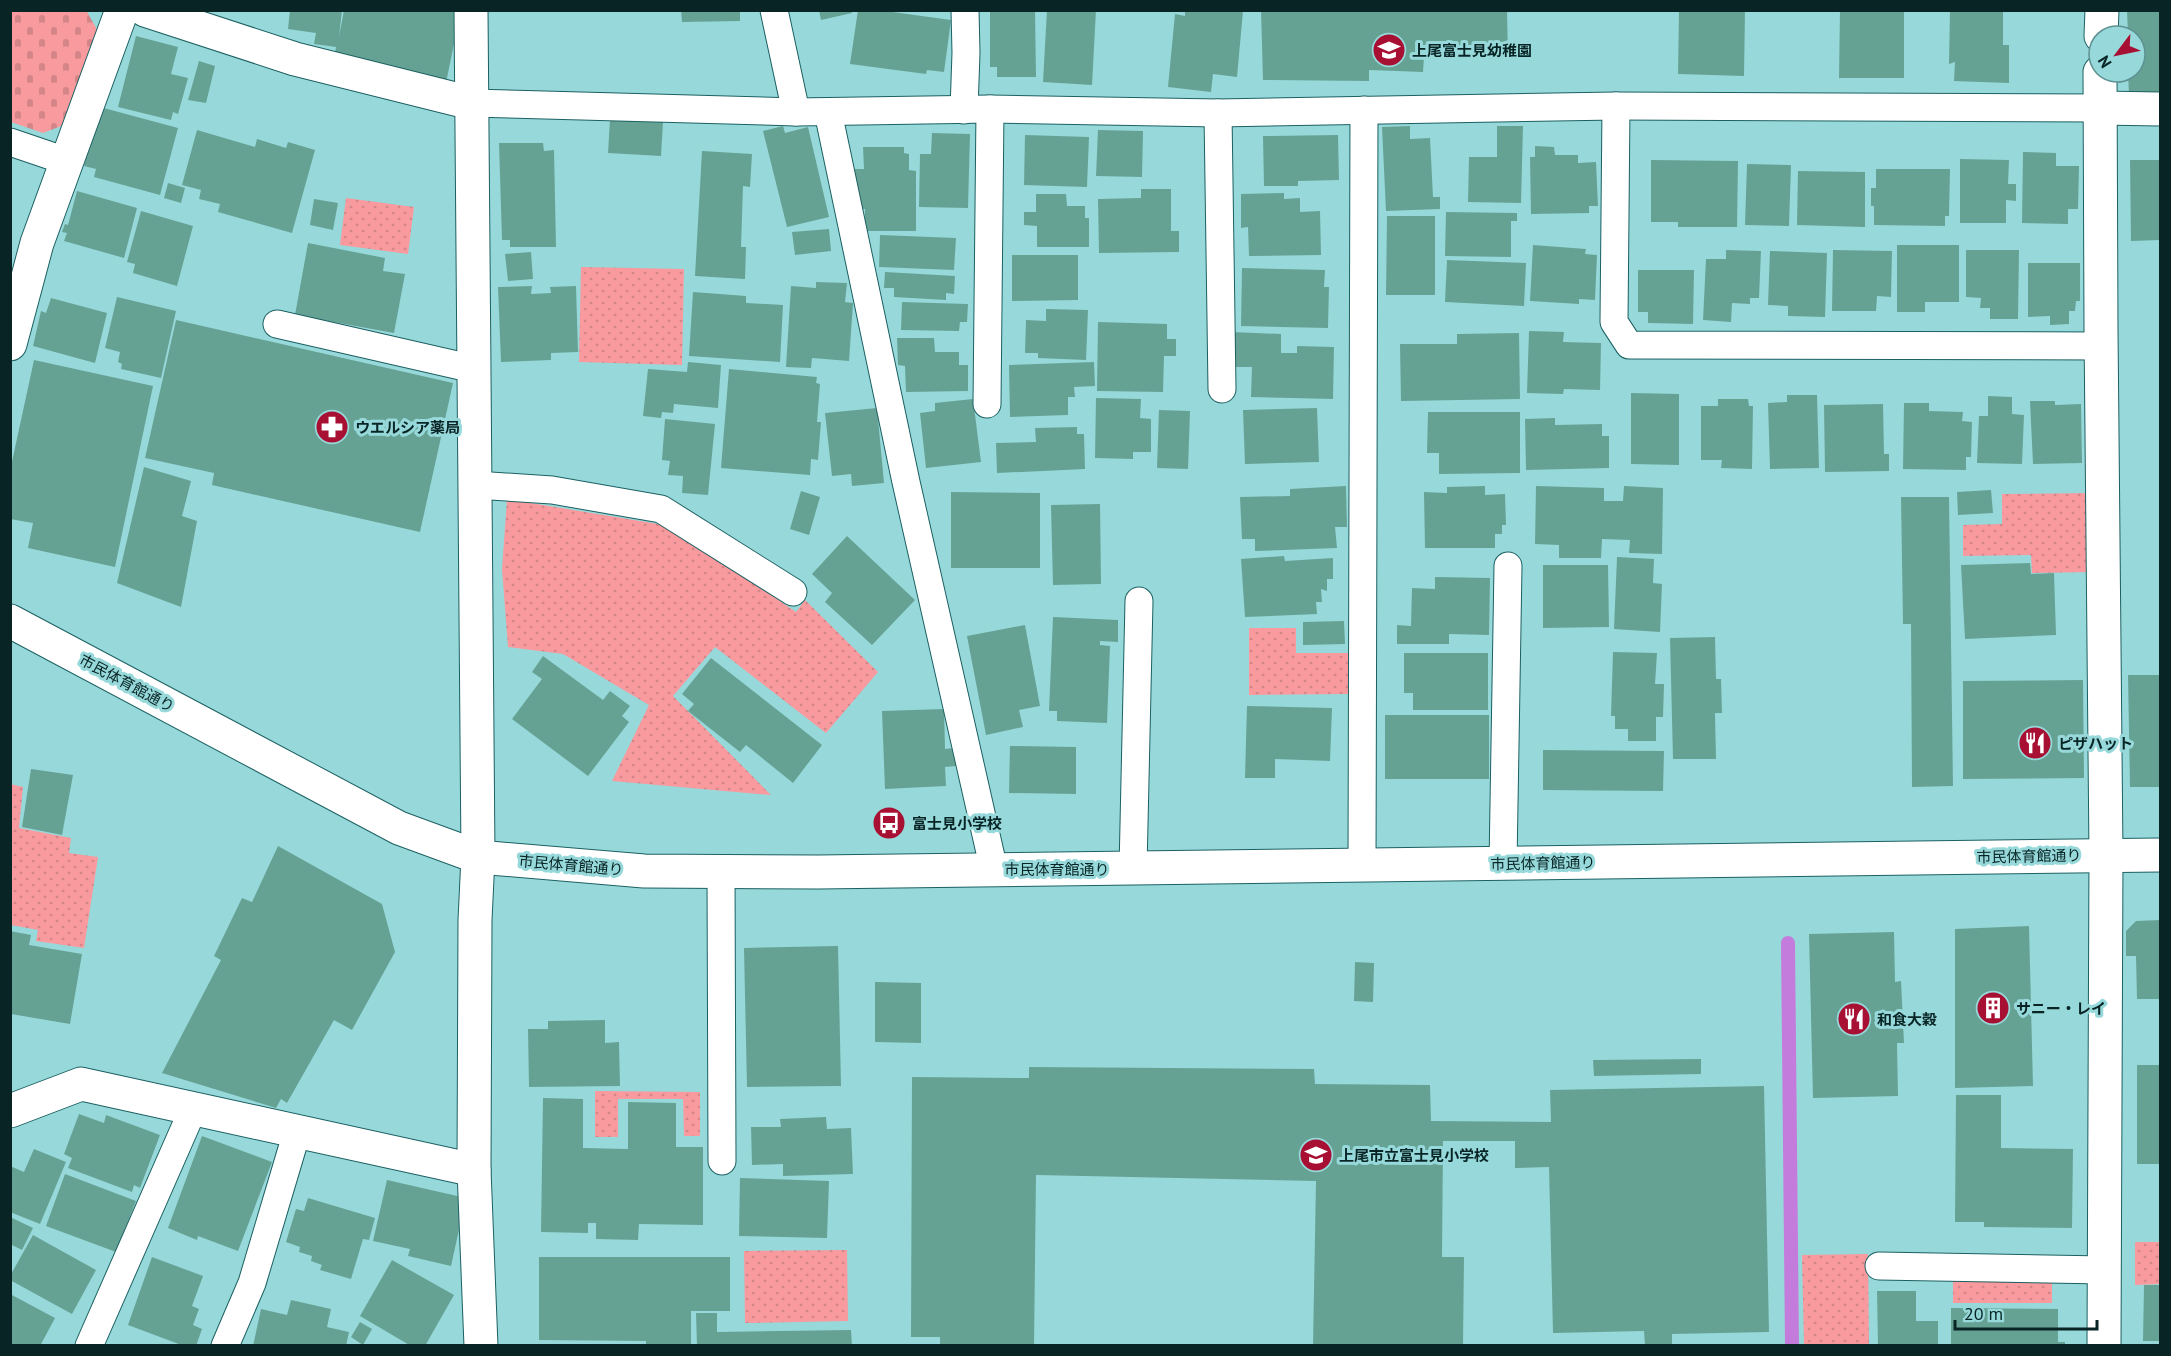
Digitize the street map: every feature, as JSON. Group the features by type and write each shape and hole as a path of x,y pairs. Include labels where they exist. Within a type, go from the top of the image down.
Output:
{"street":[{"path":"10,344 37,243 122,10"},
{"path":"145,10 295,59 471,104"},
{"path":"471,10 478,857 475,920 474,1170 481,1345"},
{"path":"2100,84 2106,855 2104,1346"},
{"path":"2100,108 2160,109"},
{"name":"市民体育館通り","path":"10,621 399,828 478,857 644,871 721,872 1134,869 2160,855"},
{"path":"10,1111 81,1084 474,1170"}],"lane":[{"path":"774,10 796,111"},
{"path":"965,10 966,53 977,109 987,404"},
{"path":"471,104 828,112 977,109 1218,113 1616,106 2100,108"},
{"path":"1616,106 1614,322 1629,345 2101,346"},
{"path":"1362,865 1364,110"},
{"path":"828,112 906,482 994,870"},
{"path":"1218,113 1222,389"},
{"path":"10,142 66,161"},
{"path":"277,324 474,369"},
{"path":"475,484 552,490 661,509 793,592"},
{"path":"1503,864 1508,566"},
{"path":"1134,869 1139,601"},
{"path":"721,872 722,1161"},
{"path":"90,1346 194,1107"},
{"path":"225,1346 252,1283 297,1132"},
{"path":"1879,1266 2105,1270"}],"green space":[{"path":"86,10 99,33 64,125 43,133 11,122 11,11"},
{"path":"346,198 414,207 408,254 340,245"},
{"path":"581,267 684,269 682,365 579,362"},
{"path":"2092,493 2093,572 2032,573 2031,555 1963,556 1963,525 2002,524 2002,494"},
{"path":"507,499 670,526 796,612 805,600 878,672 826,733 715,647 673,696 771,795 612,781 649,705 563,654 508,647 502,569"},
{"path":"1249,628 1296,628 1296,653 1348,653 1349,694 1249,695"},
{"path":"10,784 23,787 19,828 71,838 69,853 98,857 84,948 36,941 38,930 11,925"},
{"path":"595,1091 700,1092 700,1136 684,1136 683,1099 618,1099 618,1137 595,1137"},
{"path":"2135,1242 2160,1242 2160,1284 2135,1285"},
{"path":"847,1250 848,1321 745,1323 744,1251"},
{"path":"1868,1254 1869,1345 1804,1345 1802,1255"},
{"path":"1953,1280 2052,1281 2052,1303 1953,1303"}],"building":[{"path":"290,10 342,10 339,37 344,10 444,10 460,14 446,83 334,59 336,47 314,44 316,33 288,29"},
{"path":"681,10 740,10 740,21 682,22"},
{"path":"819,10 851,10 852,13 821,20"},
{"path":"858,10 878,10 951,20 944,72 927,70 926,74 850,64"},
{"path":"990,10 1035,10 1036,77 997,77 997,67 990,67"},
{"path":"1047,10 1096,10 1092,85 1043,82"},
{"path":"1185,10 1243,11 1237,77 1213,74 1211,92 1168,87 1175,14 1185,16"},
{"name":"上尾富士見幼稚園","path":"1261,10 1507,10 1508,59 1424,56 1423,72 1369,70 1369,81 1263,80"},
{"path":"1679,10 1745,10 1744,76 1678,74"},
{"path":"1840,10 1904,10 1904,78 1839,78"},
{"path":"1950,10 2003,10 2003,45 2009,45 2009,83 1954,81 1955,62 1949,64"},
{"path":"2127,10 2160,10 2160,95 2129,95 2129,84 2147,84 2147,24 2128,24"},
{"path":"136,36 178,47 171,74 188,78 178,114 173,112 171,120 118,107"},
{"path":"199,61 215,66 206,103 188,100"},
{"path":"100,107 178,128 160,195 94,177 96,169 84,166"},
{"path":"610,120 663,122 661,156 608,153"},
{"path":"783,126 785,133 808,127 829,217 787,227 763,131"},
{"path":"1410,126 1410,139 1430,138 1433,197 1440,197 1440,209 1386,211 1382,127"},
{"path":"1497,126 1523,126 1521,203 1468,202 1469,157 1497,157"},
{"path":"197,130 255,147 257,139 286,148 288,142 315,150 292,233 218,212 220,204 199,199 201,190 182,185"},
{"path":"1098,130 1143,131 1142,177 1096,176"},
{"path":"932,133 970,134 968,208 919,207 920,154 931,154"},
{"path":"1025,135 1089,137 1087,187 1024,185"},
{"path":"1338,135 1339,180 1298,181 1298,186 1264,186 1263,136"},
{"path":"499,143 543,143 544,151 554,150 556,247 510,247 510,240 502,240"},
{"path":"1535,146 1554,147 1555,155 1578,155 1578,163 1596,162 1598,206 1589,206 1589,213 1531,214 1530,157 1535,157"},
{"path":"863,147 904,147 904,153 909,154 909,170 916,171 916,231 865,231 865,209 855,209 855,169 864,169"},
{"path":"702,151 752,154 750,187 743,186 741,247 746,247 745,279 695,276"},
{"path":"2023,152 2056,153 2056,166 2079,166 2078,209 2068,209 2068,224 2022,223"},
{"path":"1960,159 2009,160 2008,184 2016,184 2016,201 2006,200 2006,223 1960,223"},
{"path":"1651,160 1738,161 1737,227 1678,227 1678,222 1651,222"},
{"path":"2130,160 2160,160 2160,240 2131,241"},
{"path":"1747,164 1791,165 1789,226 1745,225"},
{"path":"1876,169 1950,169 1949,216 1945,216 1945,226 1874,225 1871,188 1876,188"},
{"path":"1798,171 1865,172 1865,227 1797,225"},
{"path":"168,183 185,188 181,203 164,198"},
{"path":"1141,189 1171,189 1171,231 1179,231 1179,252 1099,253 1098,199 1141,198"},
{"path":"77,191 137,208 124,258 64,241 67,233 62,232 65,224 68,225"},
{"path":"1284,193 1284,199 1300,198 1300,212 1320,211 1321,255 1249,256 1248,227 1241,228 1241,194"},
{"path":"1036,194 1066,194 1067,206 1085,206 1085,218 1089,218 1089,247 1037,247 1037,226 1024,225 1024,212 1036,212"},
{"path":"314,199 338,203 333,230 310,225"},
{"path":"141,211 193,226 177,286 133,273 135,264 127,262"},
{"path":"1446,212 1517,213 1517,221 1511,221 1511,257 1445,256"},
{"path":"1387,216 1435,216 1435,295 1386,295"},
{"path":"829,229 831,251 795,255 792,232"},
{"path":"880,235 956,238 954,270 879,267"},
{"path":"308,243 385,258 383,271 405,274 394,333 295,315"},
{"path":"1533,245 1586,249 1585,254 1597,255 1595,300 1579,299 1579,304 1530,301"},
{"path":"1897,245 1959,245 1959,302 1925,302 1925,312 1897,312"},
{"path":"1726,250 1761,251 1759,298 1750,298 1750,304 1732,303 1731,322 1703,320 1706,259 1726,259"},
{"path":"1833,250 1892,251 1891,297 1877,296 1876,311 1832,311"},
{"path":"1966,250 2019,250 2018,319 1990,319 1990,308 1980,308 1981,298 1966,297"},
{"path":"1770,251 1827,253 1825,317 1788,316 1788,306 1768,305"},
{"path":"531,252 533,279 508,281 505,254"},
{"path":"1012,255 1078,255 1078,300 1012,301"},
{"path":"1447,260 1526,263 1524,306 1445,302"},
{"path":"2028,263 2080,263 2080,301 2076,301 2075,311 2069,311 2069,324 2050,325 2050,316 2028,317"},
{"path":"1242,268 1325,270 1324,287 1329,287 1328,328 1241,326"},
{"path":"1638,270 1694,270 1693,324 1648,323 1648,312 1638,312"},
{"path":"885,272 955,276 954,294 946,293 946,300 894,297 894,288 884,288"},
{"path":"816,282 847,283 845,302 853,303 849,361 812,358 811,368 786,367 791,286 816,288"},
{"path":"532,286 531,294 551,293 550,287 576,286 578,352 551,353 551,360 501,362 498,287"},
{"path":"693,292 746,296 746,303 783,305 780,362 689,356"},
{"path":"117,297 176,311 161,378 121,369 122,364 118,362 120,352 105,348"},
{"path":"51,298 107,313 95,363 33,346 41,311 46,313"},
{"path":"902,302 968,304 967,322 960,322 959,331 901,330"},
{"path":"1046,309 1088,310 1086,360 1038,358 1038,353 1025,353 1026,320 1046,321"},
{"path":"176,320 453,383 420,532 212,485 214,473 145,458"},
{"path":"1098,322 1167,324 1167,339 1176,339 1176,356 1164,356 1163,392 1097,391"},
{"path":"1529,331 1564,332 1563,342 1601,343 1600,390 1564,389 1563,394 1527,393"},
{"path":"1232,332 1281,334 1281,353 1297,353 1297,346 1334,347 1333,399 1251,397 1252,367 1230,367"},
{"path":"1519,333 1520,399 1401,401 1400,344 1457,344 1457,334"},
{"path":"897,338 934,338 935,352 959,352 959,365 968,365 968,391 906,392 905,366 898,365"},
{"path":"34,360 153,386 115,567 28,548 33,523 10,519 10,471"},
{"path":"688,362 721,365 718,408 674,404 673,413 662,412 661,418 643,416 648,369 687,372"},
{"path":"1094,362 1095,386 1074,387 1075,397 1068,397 1068,415 1010,417 1009,365"},
{"path":"729,369 817,377 816,383 820,384 817,422 821,422 818,460 811,459 810,475 721,468"},
{"path":"1631,393 1679,394 1679,465 1631,464"},
{"path":"1787,395 1817,395 1819,468 1770,469 1768,403 1787,402"},
{"path":"1988,396 2012,397 2012,414 2024,415 2022,464 1977,463 1979,416 1988,416"},
{"path":"1096,398 1141,399 1140,418 1151,419 1151,452 1133,452 1133,459 1095,458"},
{"path":"973,399 981,462 926,468 920,413 935,411 935,403"},
{"path":"1718,399 1748,399 1749,406 1753,406 1752,469 1721,468 1722,460 1701,460 1701,406 1718,406"},
{"path":"2030,401 2055,401 2055,405 2081,404 2082,463 2033,464"},
{"path":"1904,403 1929,403 1929,411 1963,412 1962,421 1972,422 1971,457 1966,457 1966,470 1903,469"},
{"path":"1883,404 1884,454 1889,454 1889,471 1825,472 1824,405"},
{"path":"877,408 884,483 852,486 851,474 832,476 825,413"},
{"path":"1317,408 1319,462 1245,464 1243,410"},
{"path":"1159,410 1190,411 1188,469 1157,468"},
{"path":"1428,412 1520,412 1520,473 1439,474 1439,453 1427,453"},
{"path":"1555,418 1555,425 1602,424 1602,436 1609,436 1609,468 1526,470 1525,419"},
{"path":"665,419 715,424 708,495 682,493 683,476 668,475 670,461 662,460"},
{"path":"1077,427 1077,434 1084,434 1085,469 997,473 996,443 1036,442 1035,428"},
{"path":"144,467 191,481 182,516 197,521 181,607 117,583"},
{"path":"1346,486 1347,527 1335,527 1337,548 1255,551 1255,539 1242,539 1240,497 1290,496 1290,489"},
{"path":"1485,486 1485,495 1505,494 1506,525 1502,525 1502,534 1495,534 1495,548 1425,548 1424,492 1447,493 1447,487"},
{"path":"1536,486 1604,488 1604,501 1623,501 1624,486 1663,488 1662,554 1629,553 1630,540 1602,539 1601,558 1559,558 1559,545 1535,544"},
{"path":"1991,490 1993,513 1958,515 1957,492"},
{"path":"801,491 820,497 809,535 790,529"},
{"path":"951,492 1040,493 1040,568 951,568"},
{"path":"1901,497 1949,497 1953,786 1912,787 1911,624 1903,624"},
{"path":"1100,504 1101,584 1053,585 1051,505"},
{"path":"847,536 915,600 872,645 825,602 832,593 812,574"},
{"path":"1284,556 1285,561 1333,558 1333,579 1327,579 1327,591 1321,589 1322,602 1316,602 1317,614 1245,617 1241,559"},
{"path":"1617,557 1654,559 1653,583 1662,584 1660,632 1614,629"},
{"path":"2030,563 2031,574 2054,573 2056,635 1965,639 1961,565"},
{"path":"1543,565 1608,565 1609,627 1543,628"},
{"path":"1435,577 1490,578 1489,635 1449,634 1449,644 1397,644 1397,625 1411,626 1412,588 1435,589"},
{"path":"1053,617 1118,620 1118,642 1100,641 1100,645 1110,646 1107,723 1057,721 1057,711 1049,711"},
{"path":"1344,621 1345,644 1303,645 1303,622"},
{"path":"1025,625 1040,706 1019,710 1023,727 986,735 967,636"},
{"path":"1715,637 1716,679 1721,679 1722,713 1715,713 1716,759 1673,759 1670,638"},
{"path":"1613,652 1657,653 1655,684 1664,684 1663,717 1656,717 1656,741 1628,741 1628,729 1615,729 1615,716 1611,716"},
{"path":"1404,653 1488,653 1488,710 1413,710 1413,693 1404,693"},
{"path":"543,656 603,700 610,691 630,706 622,716 629,722 588,776 512,719 542,679 532,672"},
{"path":"711,658 822,745 793,783 746,745 740,752 688,711 694,704 682,694"},
{"path":"2128,675 2160,675 2160,787 2130,787"},
{"path":"2083,680 2084,778 1963,779 1963,681"},
{"path":"1247,706 1332,708 1330,761 1275,759 1275,778 1245,778"},
{"path":"944,709 945,749 954,748 956,766 945,767 946,786 885,789 882,711"},
{"path":"1385,715 1489,715 1489,779 1385,779"},
{"path":"1010,746 1076,747 1076,794 1009,793"},
{"path":"1543,750 1664,751 1663,791 1543,790"},
{"path":"31,769 73,775 62,835 22,827"},
{"path":"278,846 382,904 395,952 352,1030 334,1020 287,1103 281,1099 276,1108 162,1073 221,960 214,956 242,898 252,902"},
{"path":"2160,920 2160,999 2137,999 2136,956 2126,956 2126,931 2136,921"},
{"name":"サニー・レイ","path":"2029,926 2033,1086 1955,1088 1955,929"},
{"path":"10,931 31,935 29,945 82,954 70,1024 11,1014"},
{"path":"1894,932 1895,982 1901,981 1904,1043 1897,1043 1898,1096 1813,1098 1809,934"},
{"path":"838,946 841,1086 747,1087 744,948"},
{"path":"1355,962 1374,963 1373,1002 1354,1001"},
{"path":"875,982 921,983 921,1043 875,1042"},
{"path":"605,1020 605,1043 619,1042 620,1086 529,1087 528,1029 548,1029 548,1021"},
{"path":"1701,1059 1701,1074 1594,1076 1593,1060"},
{"path":"2137,1065 2160,1065 2160,1164 2137,1164"},
{"path":"1029,1067 1314,1069 1315,1084 1430,1085 1431,1121 1551,1122 1550,1090 1764,1086 1769,1332 1672,1334 1672,1346 1645,1346 1644,1331 1553,1333 1549,1167 1515,1168 1515,1141 1443,1141 1442,1257 1464,1257 1463,1346 1313,1346 1316,1181 1036,1175 1034,1346 940,1346 940,1337 911,1337 912,1077 1029,1078"},
{"path":"1956,1095 2001,1095 2001,1148 2073,1149 2072,1228 1984,1227 1984,1222 1955,1222"},
{"path":"543,1098 583,1099 583,1148 628,1149 628,1102 676,1103 676,1147 703,1147 703,1225 639,1224 638,1240 596,1239 596,1223 588,1223 588,1233 541,1232"},
{"path":"79,1114 104,1123 106,1115 160,1135 140,1188 134,1185 132,1192 68,1168 72,1158 64,1154"},
{"path":"826,1117 827,1129 851,1128 853,1174 783,1176 783,1164 752,1165 751,1127 781,1127 780,1119"},
{"path":"202,1136 272,1162 238,1251 198,1236 197,1240 168,1228"},
{"path":"34,1149 66,1162 40,1224 10,1212 10,1166 24,1172"},
{"path":"65,1174 136,1201 116,1252 46,1226"},
{"path":"740,1178 829,1181 827,1238 739,1236"},
{"path":"387,1180 466,1198 451,1266 408,1256 410,1249 373,1241"},
{"path":"308,1198 375,1218 369,1240 363,1239 351,1279 320,1270 322,1265 311,1261 312,1256 299,1252 300,1247 286,1242 296,1209 304,1211"},
{"path":"10,1217 33,1228 22,1250 10,1244"},
{"path":"33,1235 96,1270 72,1314 10,1280 10,1276"},
{"path":"152,1257 203,1276 192,1306 199,1309 193,1325 202,1329 196,1346 184,1346 128,1325"},
{"path":"539,1257 730,1257 730,1311 691,1311 691,1346 646,1346 646,1341 539,1340"},
{"path":"392,1260 454,1295 425,1346 411,1346 360,1316"},
{"path":"2144,1285 2160,1285 2160,1341 2143,1341"},
{"path":"1877,1291 1916,1291 1916,1321 1938,1321 1938,1346 1878,1346"},
{"path":"10,1294 55,1318 40,1346 10,1346"},
{"path":"291,1300 331,1309 327,1327 349,1332 346,1346 253,1346 261,1309 287,1315"},
{"path":"1951,1308 2058,1309 2058,1342 2065,1342 2065,1346 1951,1346"},
{"path":"696,1313 717,1313 717,1332 851,1330 852,1346 697,1346"},
{"path":"360,1322 372,1329 363,1345 351,1337"}],"waterway":[{"path":"1788,943 1792,1346"}],"place":[{"name":"上尾富士見幼稚園","path":"1389,50"},
{"name":"ウエルシア薬局","path":"332,427"},
{"name":"ピザハット","path":"2035,743"},
{"name":"富士見小学校","path":"889,823"},
{"name":"サニー・レイ","path":"1993,1008"},
{"name":"和食大穀","path":"1854,1019"},
{"name":"上尾市立富士見小学校","path":"1316,1155"}]}
